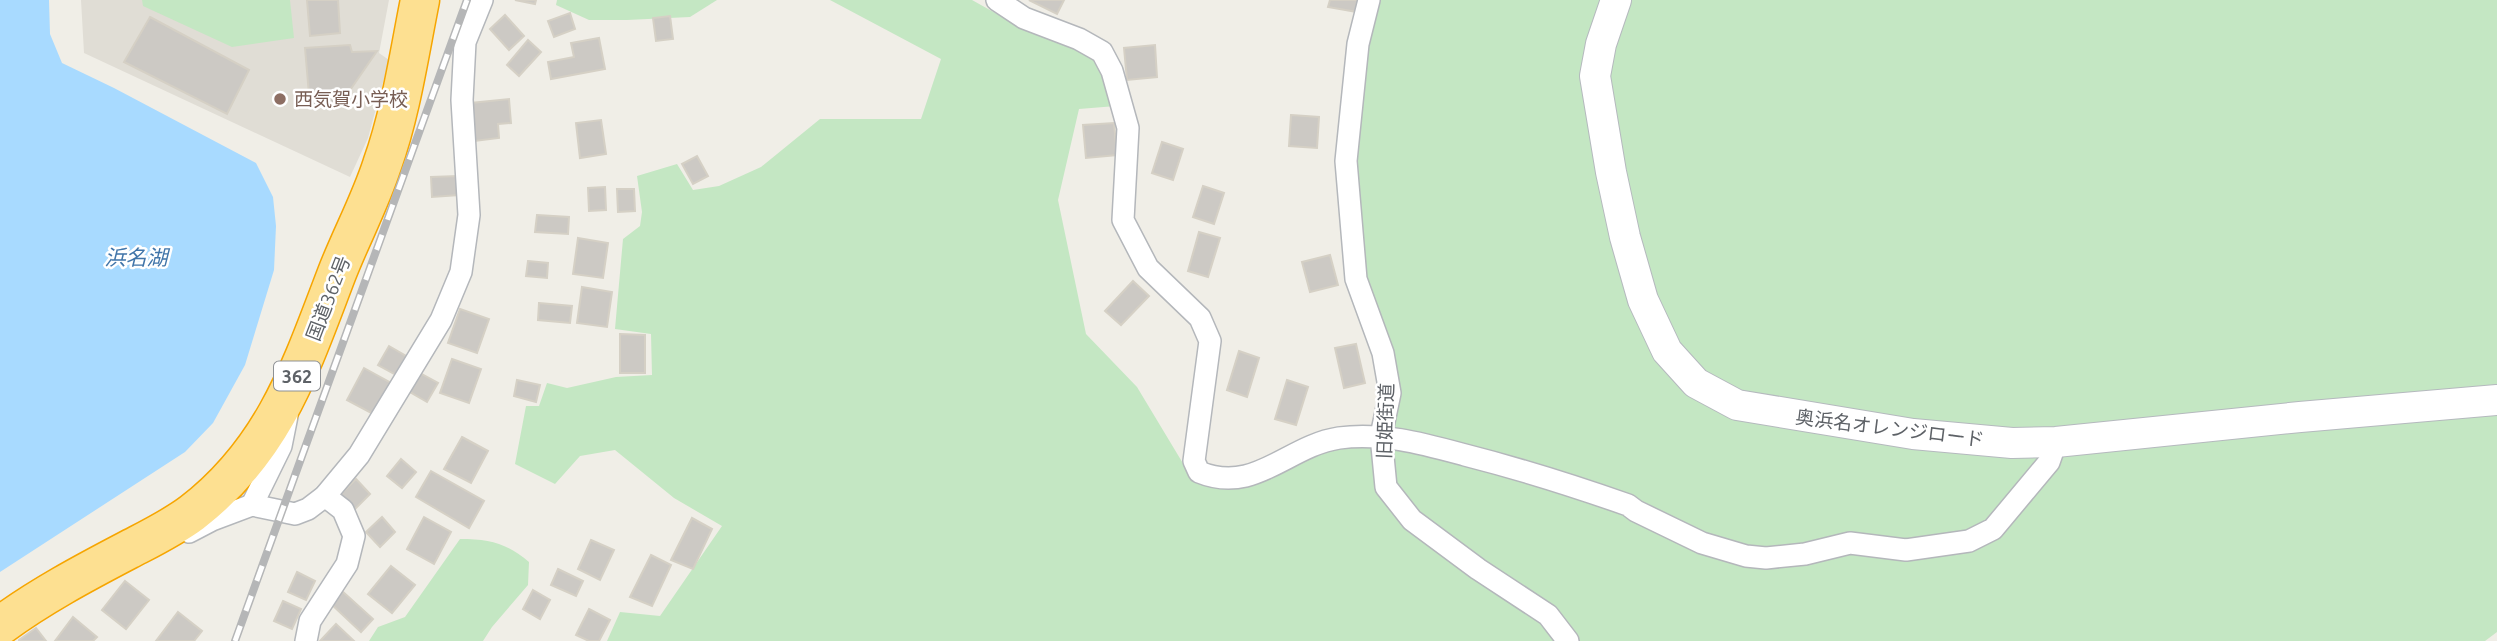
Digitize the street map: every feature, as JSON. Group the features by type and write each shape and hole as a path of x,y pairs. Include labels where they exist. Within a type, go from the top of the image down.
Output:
{"highway":[{"name":"国道362号","path":"0,626 22,610 191,514 232,478 259,445 294,385 383,165 403,88 420,0"}],"street":[{"path":"159,534 174,540 212,520 252,505 295,514 308,509 325,496 359,455 416,365 441,320 461,272 469,215 462,100 466,41 482,0"},
{"path":"997,0 1024,18 1079,39 1102,52 1112,71 1128,128 1123,220 1148,268 1200,318 1210,341 1194,461 1199,472 1225,480 1244,478 1316,445 1338,438 1381,436 1552,479 1628,505 1702,543 1746,556 1766,558 1805,554 1850,543 1906,550 1969,541 1993,529 2049,462 2056,442"},
{"name":"旧姫街道","path":"1369,0 1358,44 1346,161 1356,279 1383,354 1390,393 1381,436 1386,487 1412,520 1478,569 1548,615 1568,641"},
{"name":"奥浜名オレンジロード","path":"1616,0 1601,44 1595,76 1611,172 1625,237 1643,300 1667,351 1696,383 1737,405 1913,434 2012,443 2056,442 2497,400"},
{"path":"252,505 281,446 294,385"},
{"path":"306,641 310,621 347,564 354,536 344,510 325,496"}],"shaded area":[{"name":"西気賀小学校","path":"81,0 389,0 379,53 389,60 368,138 350,177 84,53"}],"green space":[{"path":"142,0 290,0 294,38 232,47 143,6"},
{"path":"557,0 717,0 690,17 589,20 556,5"},
{"path":"830,0 972,0 1015,24 1102,52 1116,106 1079,109 1058,200 1086,334 1137,387 1193,480 1381,436 1387,407 1348,189 1364,50 1381,0 2497,0 2497,632 2485,641 607,641 620,612 660,616 722,526 674,498 615,450 580,456 555,484 515,464 526,406 539,406 547,383 567,388 616,377 652,375 651,334 615,329 623,239 640,226 642,212 637,176 677,164 693,190 719,186 761,167 820,119 921,119 941,59"},
{"path":"460,539 497,543 513,550 529,562 528,585 483,641 369,641 378,627 405,617"}],"water":[{"name":"浜名湖","path":"0,0 49,0 50,34 62,63 256,163 273,197 276,226 274,270 245,365 213,423 185,452 0,572"}],"building":[{"path":"307,0 338,0 340,33 310,36"},
{"path":"515,0 536,0 535,4"},
{"path":"1029,0 1064,0 1057,14"},
{"path":"1330,0 1359,0 1357,12 1328,7"},
{"path":"570,13 575,29 554,37 548,21"},
{"path":"505,15 524,36 509,50 490,29"},
{"path":"670,16 673,39 656,41 653,18"},
{"path":"150,17 249,70 227,114 124,62"},
{"path":"599,38 605,69 551,79 548,62 574,57 571,43"},
{"path":"528,40 541,52 519,76 507,65"},
{"path":"350,45 352,52 377,51 341,103 310,106 305,48"},
{"path":"1155,45 1157,77 1127,80 1124,48"},
{"path":"509,99 511,123 498,124 499,138 475,141 471,103"},
{"path":"1291,115 1319,117 1317,148 1289,146"},
{"path":"601,120 606,154 580,158 576,123"},
{"path":"1114,123 1117,155 1086,158 1083,125"},
{"path":"1162,142 1183,149 1173,180 1152,173"},
{"path":"697,156 708,176 693,184 682,164"},
{"path":"458,176 459,195 432,197 431,177"},
{"path":"1203,186 1224,193 1214,224 1193,217"},
{"path":"605,187 606,210 589,211 588,188"},
{"path":"617,189 634,189 635,211 618,212"},
{"path":"537,215 569,217 568,234 535,232"},
{"path":"1199,232 1220,238 1208,277 1188,271"},
{"path":"578,238 608,243 603,278 573,274"},
{"path":"1330,255 1338,285 1310,292 1302,262"},
{"path":"528,261 548,263 547,278 526,276"},
{"path":"1133,281 1149,296 1121,325 1105,311"},
{"path":"582,287 612,292 607,327 577,323"},
{"path":"539,303 572,306 570,323 538,320"},
{"path":"460,309 489,319 477,353 448,343"},
{"path":"620,334 645,335 645,373 620,373"},
{"path":"1356,344 1365,383 1344,388 1335,348"},
{"path":"389,346 406,356 396,375 378,365"},
{"path":"1239,351 1259,358 1247,397 1227,390"},
{"path":"452,359 481,369 469,403 440,393"},
{"path":"364,368 391,383 373,414 347,400"},
{"path":"420,373 438,383 427,402 410,392"},
{"path":"517,380 540,385 536,402 514,396"},
{"path":"1287,380 1308,387 1296,425 1275,419"},
{"path":"462,437 488,451 471,483 444,469"},
{"path":"401,459 416,472 402,488 387,476"},
{"path":"431,471 484,501 469,528 416,497"},
{"path":"356,479 370,494 355,509 341,494"},
{"path":"382,517 395,532 380,547 366,532"},
{"path":"424,517 451,532 434,564 407,549"},
{"path":"692,518 712,529 693,569 671,560"},
{"path":"591,540 614,550 600,580 578,569"},
{"path":"651,555 671,565 652,606 630,597"},
{"path":"391,566 415,585 392,613 368,594"},
{"path":"558,569 583,581 576,596 551,585"},
{"path":"297,572 315,581 306,600 288,592"},
{"path":"125,581 149,600 126,629 102,610"},
{"path":"533,590 550,600 540,619 523,609"},
{"path":"342,591 373,619 361,632 330,603"},
{"path":"283,601 301,609 292,629 274,621"},
{"path":"589,609 610,620 599,641 589,641 576,635"},
{"path":"178,612 202,631 194,641 156,641"},
{"path":"73,617 97,637 93,641 55,641"},
{"path":"336,624 354,641 320,641"},
{"path":"36,628 46,641 19,641 19,640"}],"railway":[{"path":"235,641 467,0"}],"place":[{"name":"西気賀小学校","path":"280,99"}]}
